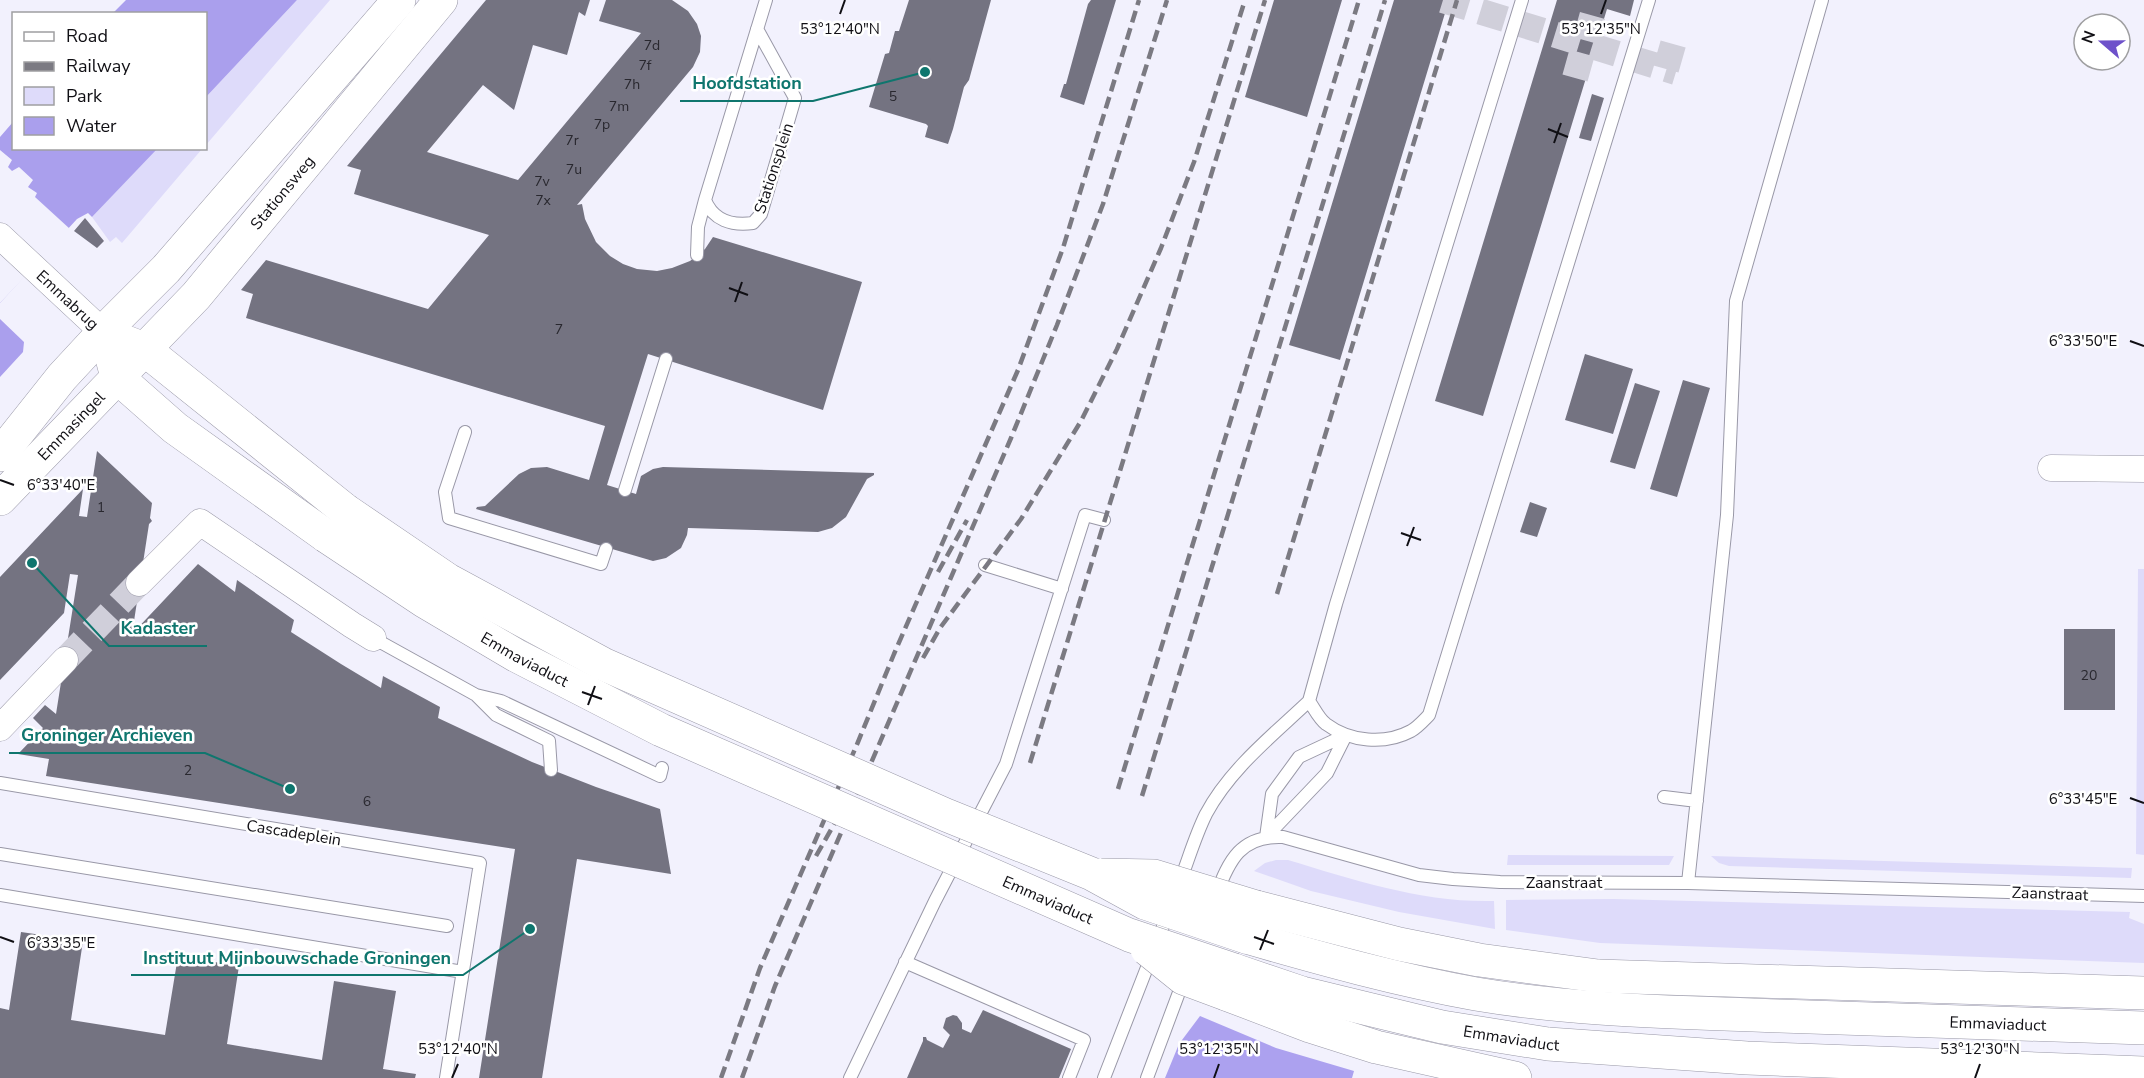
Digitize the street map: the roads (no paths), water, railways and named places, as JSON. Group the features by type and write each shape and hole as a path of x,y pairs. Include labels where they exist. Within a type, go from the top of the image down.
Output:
{"main road":[{"path":"117,377 104,333 166,270 399,0"},
{"name":"Stationsweg","path":"117,377 196,296 441,0"},
{"name":"Emmabrug","path":"104,333 144,349"},
{"name":"Emmasingel","path":"0,455 62,377 104,333"},
{"name":"Emmaviaduct","path":"144,349 345,510 448,579 539,631 603,664 946,814 1092,874 1154,876 1251,922 1311,956 1475,993 1597,1008 2144,1028"},
{"name":"Emmasingel","path":"0,500 117,377"},
{"name":"Emmaviaduct","path":"117,377 176,428 326,536 424,601 517,656 662,730 1129,934 1230,982 1302,993 1442,1027 1548,1044 1747,1058 2144,1073"},
{"path":"1251,922 1399,944 1479,960 1598,976 2144,993"},
{"path":"1230,982 1310,1026 1376,1047 1515,1078"}],"street":[{"name":"Emmabrug","path":"0,236 104,333"},
{"path":"2051,468 2144,469"},
{"path":"139,584 200,522 373,638"},
{"path":"0,728 65,660"}],"lane":[{"path":"697,255 698,227 705,200 766,0"},
{"path":"1104,1078 1205,816 1222,788 1246,760 1310,701 1336,604 1522,0"},
{"path":"1310,701 1325,723 1346,735 1370,741 1390,740 1413,730 1429,715 1649,0"},
{"path":"1688,883 1727,515 1736,301 1822,0"},
{"name":"Stationsplein","path":"705,200 710,211 719,219 741,225 753,223 761,213 795,98 757,29"},
{"path":"625,490 666,360"},
{"path":"465,432 445,492 449,518 601,564 606,549"},
{"path":"850,1078 905,962 1006,764 1085,516 1104,520"},
{"path":"985,565 1062,589"},
{"path":"373,638 476,695 501,701 660,776 662,768"},
{"path":"476,695 496,716 549,741 551,770"},
{"path":"1147,1078 1230,861 1242,848 1266,837 1327,773 1346,735"},
{"path":"1266,837 1272,794 1299,756 1346,735"},
{"name":"Cascadeplein","path":"0,783 480,863 446,1078"},
{"path":"1664,797 1697,801"},
{"name":"Zaanstraat","path":"1266,837 1284,837 1419,875 1453,879 1500,882 1688,883 2144,896"},
{"path":"0,855 447,926"},
{"path":"0,895 463,972"},
{"path":"905,962 1084,1040 1069,1078"}],"water":[{"path":"126,0 297,0 207,96 207,12 114,12"},
{"path":"12,123 12,150 156,150 92,217 88,213 77,219 0,303 0,137"},
{"path":"0,319 24,342 23,352 0,377"}],"tunnel":[{"path":"1443,0 1676,72"},
{"path":"1575,78 1594,10"},
{"path":"1666,69 1676,34"},
{"path":"65,660 139,583"}],"railway":[{"path":"721,1078 760,968 1018,370 1063,248 1139,0"},
{"path":"742,1078 775,986 1011,438 1057,325 1103,204 1167,0"},
{"path":"923,658 940,628 1021,519 1081,421 1117,349 1161,248 1194,162 1245,0"},
{"path":"1030,763 1265,0"},
{"path":"1118,789 1359,0"},
{"path":"1142,796 1385,0"},
{"path":"1277,594 1457,0"},
{"path":"938,572 967,520"},
{"path":"816,856 840,814"}],"place":[{"name":"Hoofdstation","path":"925,72"},
{"name":"Kadaster","path":"32,563"},
{"name":"Groninger Archieven","path":"290,789"},
{"name":"Instituut Mijnbouwschade Groningen","path":"530,929"}]}
